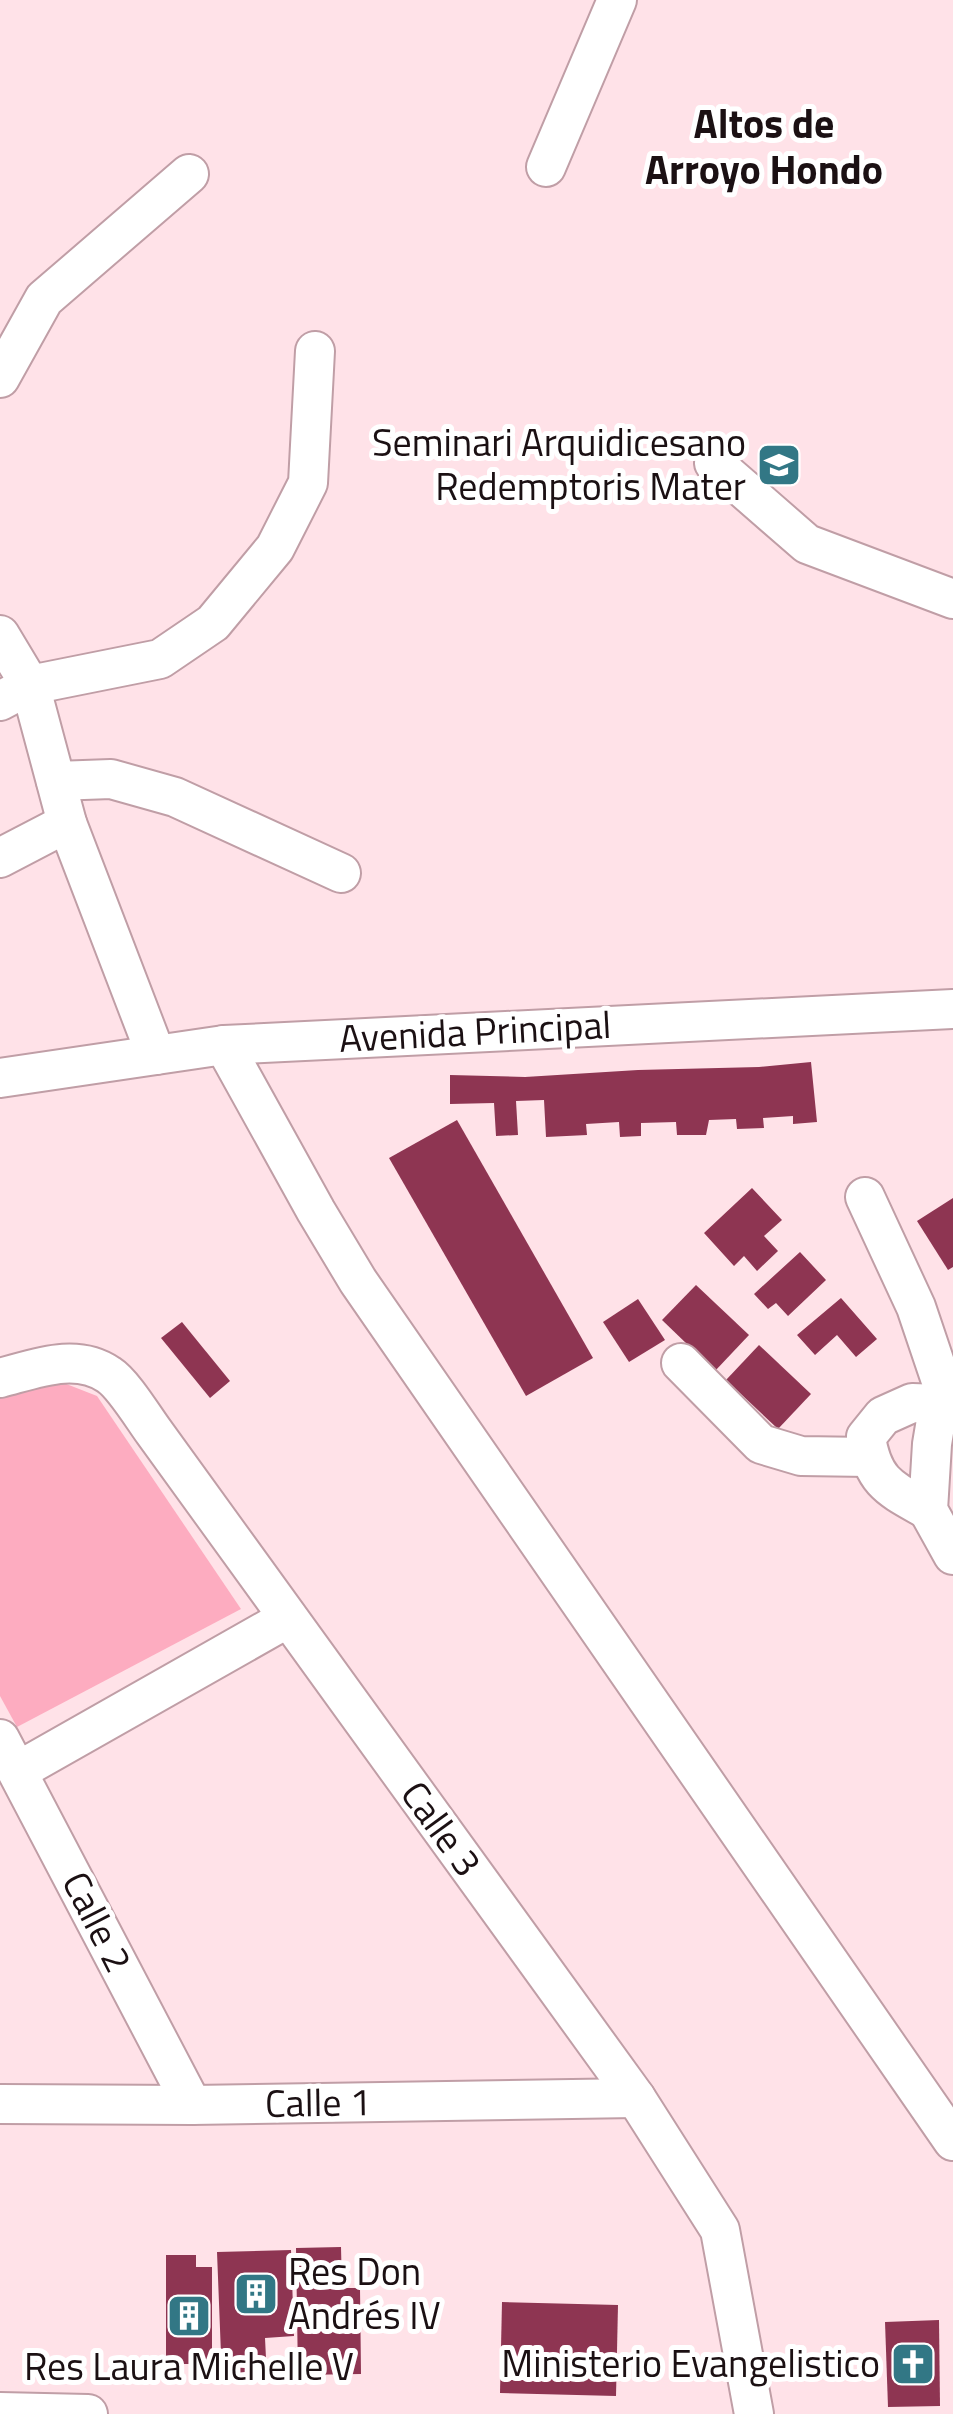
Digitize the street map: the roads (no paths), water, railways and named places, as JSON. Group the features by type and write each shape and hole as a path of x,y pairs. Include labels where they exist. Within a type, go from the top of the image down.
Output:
{"street":[{"path":"546,167 617,0"},
{"path":"0,378 44,300 188,174"},
{"path":"15,693 160,659 213,623 275,548 308,483 314,351"},
{"path":"714,462 807,544 953,599"},
{"path":"0,635 15,693 56,780 68,823 156,1055"},
{"path":"56,780 111,778 175,797 341,873"},
{"path":"0,858 68,823"},
{"name":"Avenida Principal","path":"0,1078 224,1045 953,1009"},
{"path":"224,1045 358,1281 953,2141"},
{"path":"866,1197 916,1308 942,1384 932,1444 928,1510"},
{"name":"Calle 3","path":"0,1378 58,1363 89,1364 112,1376 636,2098 720,2230 754,2414"},
{"path":"681,1363 761,1444 801,1456 870,1457"},
{"path":"938,1404 912,1404 883,1416 866,1437 870,1457 886,1486 928,1510 953,1555"},
{"path":"9,1755 288,1618"},
{"name":"Calle 2","path":"9,1755 192,2106"},
{"name":"Calle 1","path":"0,2104 192,2106 636,2098"},
{"path":"2,2412 88,2414"}],"place":[{"name":"Seminari Arquidicesano Redemptoris Mater","path":"779,465"},
{"name":"Res Don Andrés IV","path":"256,2294"},
{"name":"Res Laura Michelle V","path":"189,2316"},
{"name":"Ministerio Evangelistico","path":"913,2364"}],"district":[{"name":"Altos de Arroyo Hondo","path":"764,147"}]}
